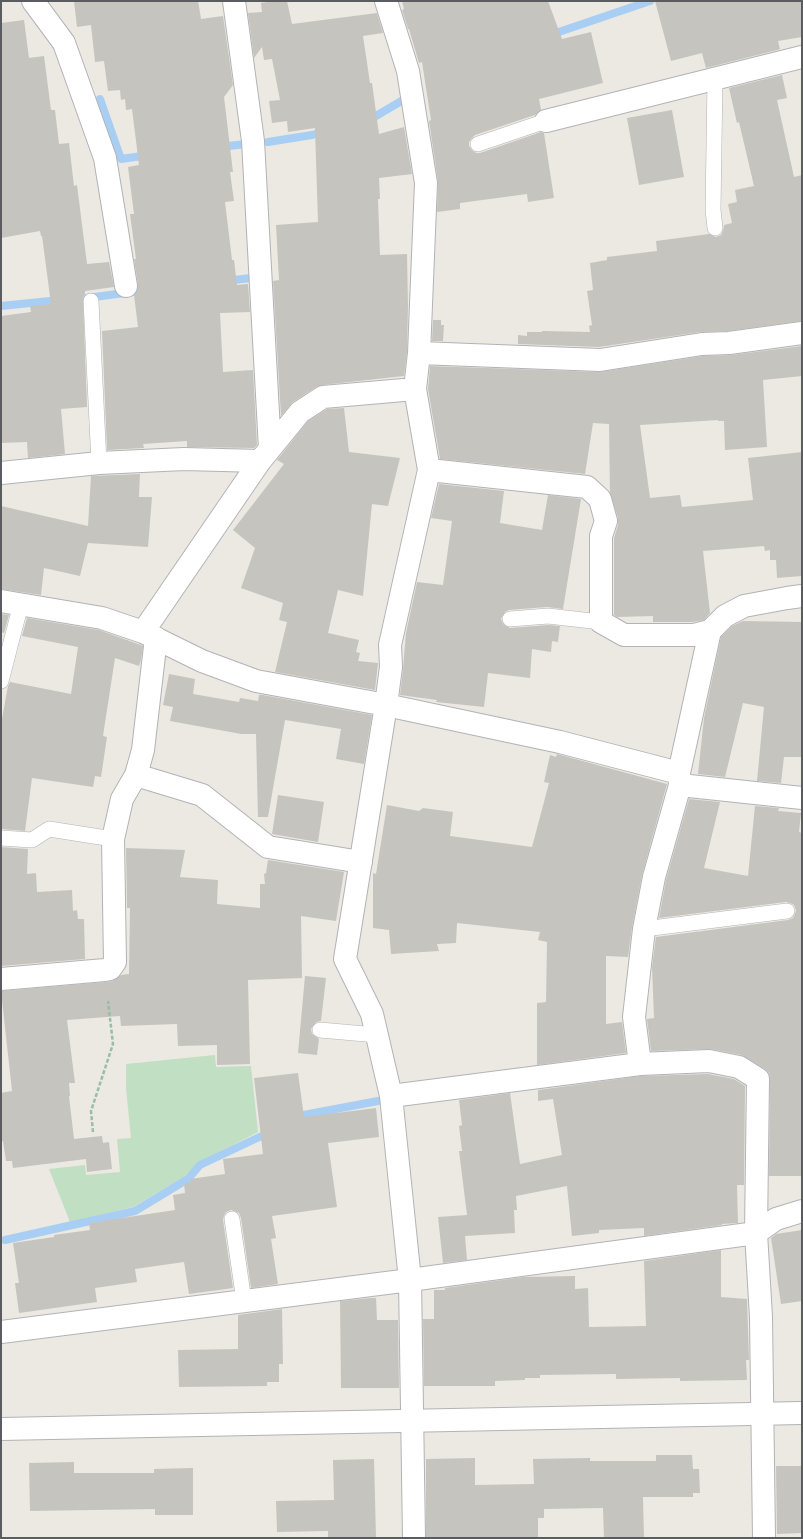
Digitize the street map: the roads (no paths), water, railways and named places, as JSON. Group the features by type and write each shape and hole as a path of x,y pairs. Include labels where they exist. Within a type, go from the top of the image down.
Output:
{"street":[{"path":"33,1 64,43 105,158 126,286"},
{"path":"234,1 253,141 266,455"},
{"path":"386,1 408,71 426,183 419,353 415,389 429,470 390,645 391,667 386,705 346,959 372,1014 391,1096 410,1280 414,1538"},
{"path":"546,121 802,57"},
{"path":"419,353 600,360 702,344 729,343 802,333"},
{"path":"1,979 110,969 114,962 113,839 122,799 136,775 143,750 149,635 266,455 300,412 323,397 415,389"},
{"path":"1,473 99,463 266,455"},
{"path":"429,470 587,487 600,499 606,521 601,536 601,622 624,635 694,634 710,631 726,616 744,606 802,596"},
{"path":"11,603 102,618 149,635 202,661 256,681 386,705 560,742 680,779 802,798"},
{"path":"640,1064 634,1017 644,929 654,877 680,779 710,631"},
{"path":"136,775 202,795 268,847 361,862"},
{"path":"391,1096 640,1064 709,1061 739,1067 758,1079 756,1232 762,1316 764,1538"},
{"path":"1,1332 410,1280 756,1232 776,1219 802,1210"},
{"path":"1,1429 412,1422 802,1413"}],"lane":[{"path":"715,79 713,210 715,228"},
{"path":"478,144 546,121"},
{"path":"91,301 99,463"},
{"path":"1,680 11,603"},
{"path":"510,619 548,616 601,622"},
{"path":"1,838 32,840 49,829 113,839"},
{"path":"644,929 786,912"},
{"path":"320,1030 377,1035"},
{"path":"232,1219 244,1301"}],"waterway":[{"path":"550,35 650,1"},
{"path":"100,99 121,159 149,155"},
{"path":"367,119 376,116 403,100"},
{"path":"268,142 312,135 326,131"},
{"path":"220,147 246,144"},
{"path":"226,281 251,278"},
{"path":"87,298 147,290"},
{"path":"1,306 60,300"},
{"path":"293,1117 378,1101"},
{"path":"5,1240 135,1211 188,1179 200,1165 270,1132"}]}
